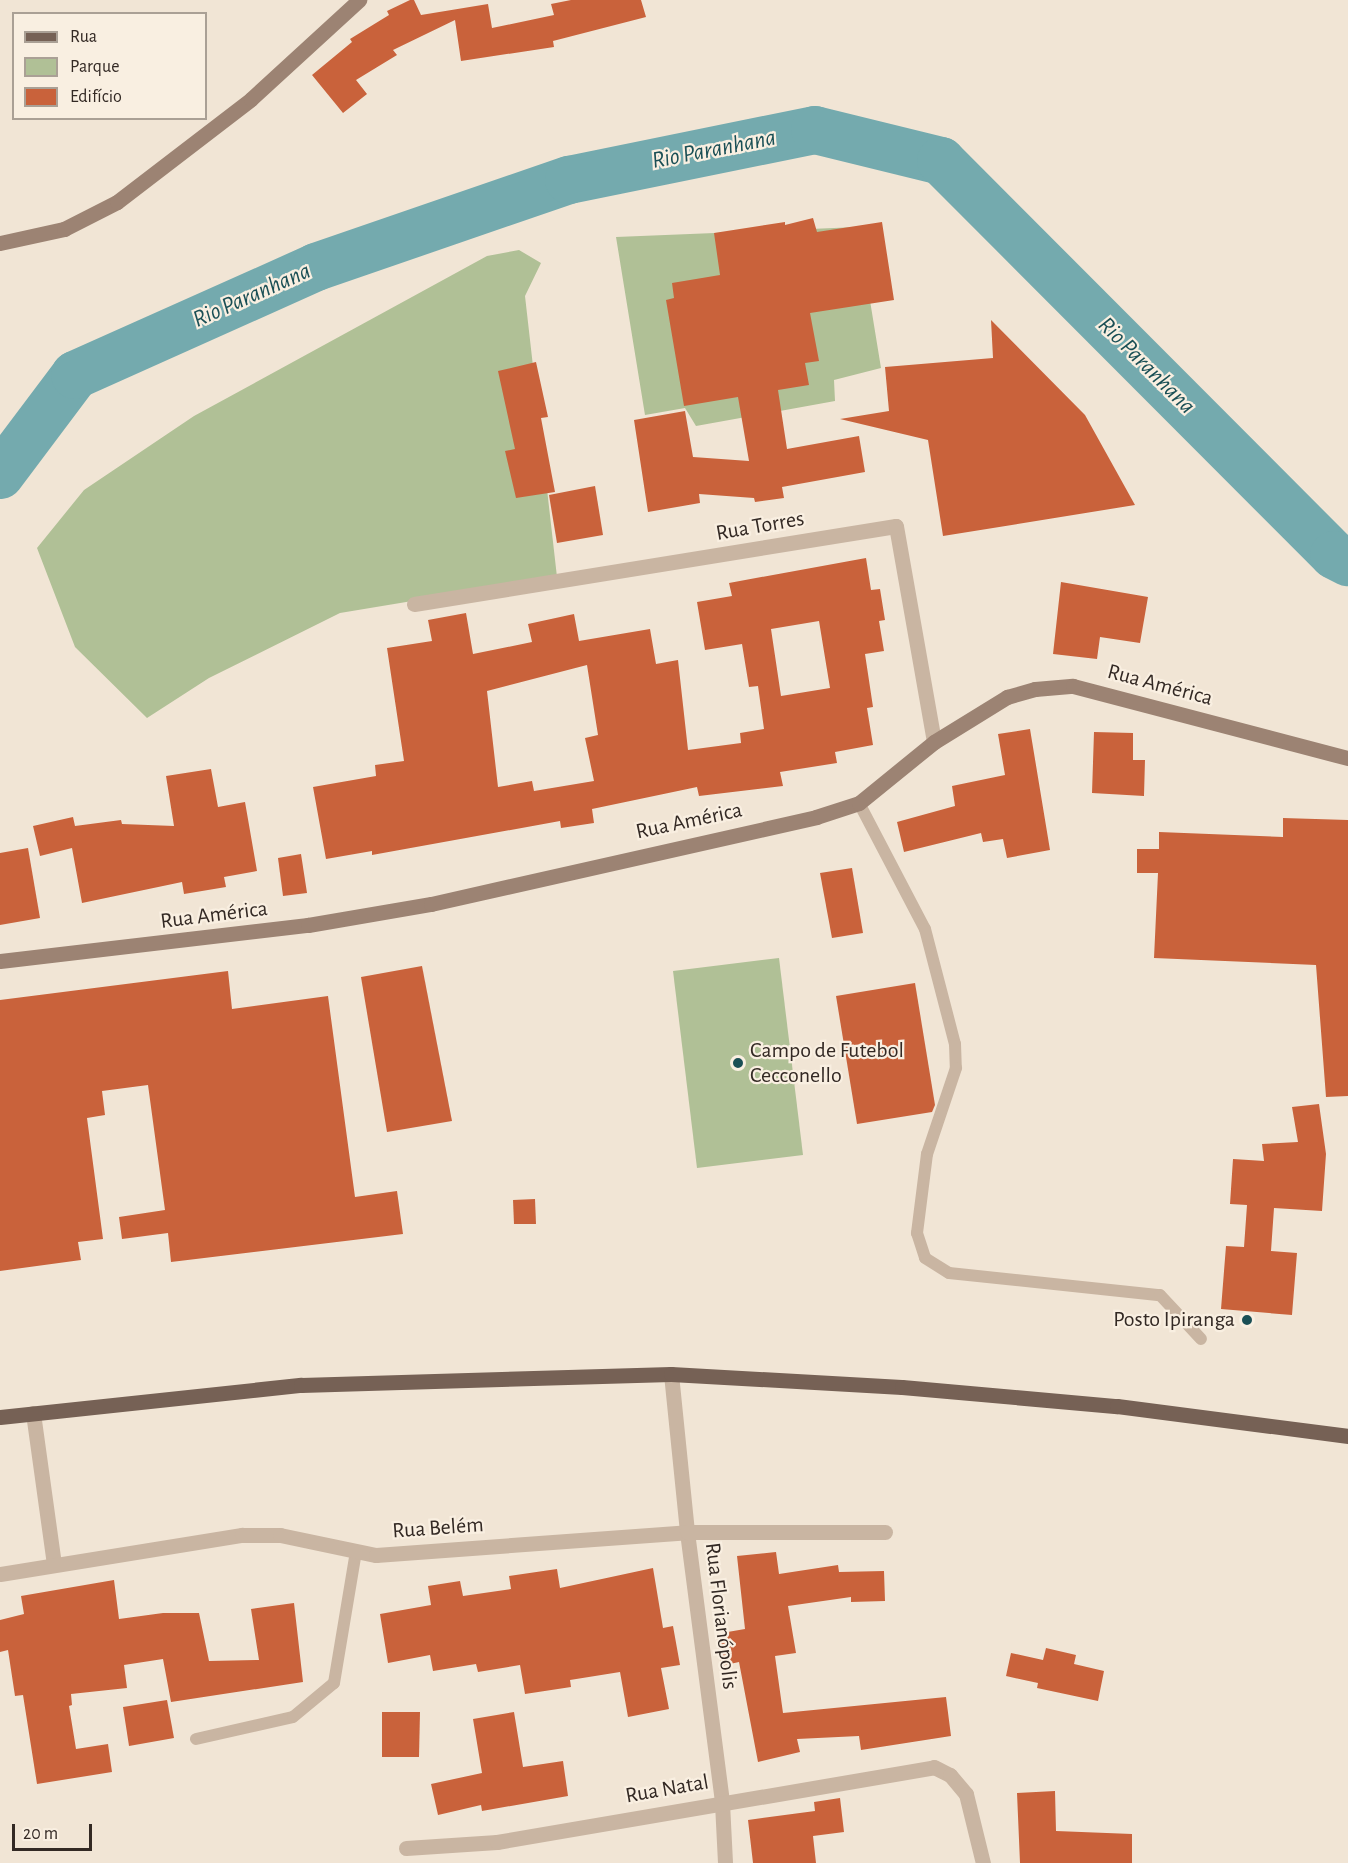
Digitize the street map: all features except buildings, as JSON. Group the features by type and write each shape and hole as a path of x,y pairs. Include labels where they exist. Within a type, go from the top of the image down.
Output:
{"main road":[{"path":"0,1417 301,1385 671,1374 902,1387 1117,1406 1348,1436"}],"street":[{"path":"0,243 64,229 117,202 251,99 359,0"},
{"name":"Rua Torres","path":"414,604 896,526 934,742"},
{"name":"Rua América","path":"0,961 308,925 431,904 816,817 859,803 934,742 1007,697 1035,689 1073,686 1348,758"},
{"name":"Rua Florianópolis","path":"671,1374 687,1532 723,1803 725,1863"},
{"path":"33,1413 54,1564"},
{"name":"Rua Belém","path":"0,1574 242,1535 280,1535 376,1555 687,1532 885,1532"},
{"name":"Rua Natal","path":"406,1848 497,1842 934,1767 950,1775 966,1794 983,1863"}],"lane":[{"path":"859,803 925,929 954,1044 956,1068 927,1154 917,1233 925,1258 949,1273 1160,1295 1201,1339"},
{"path":"196,1738 293,1717 334,1683 356,1551"}],"green space":[{"path":"858,227 881,368 834,380 835,401 696,426 685,408 645,415 616,237"},
{"path":"519,250 541,263 525,296 557,577 340,613 209,678 147,718 75,647 37,548 84,490 194,416 487,256"},
{"name":"Campo de Futebol Cecconello","path":"779,958 803,1155 697,1168 673,971"}],"waterway":[{"name":"Rio Paranhana","path":"0,475 75,375 316,267 569,180 815,130 941,161 1334,555 1348,562"}],"place":[{"name":"Campo de Futebol Cecconello","path":"738,1063"},
{"name":"Posto Ipiranga","path":"1247,1320"}]}
